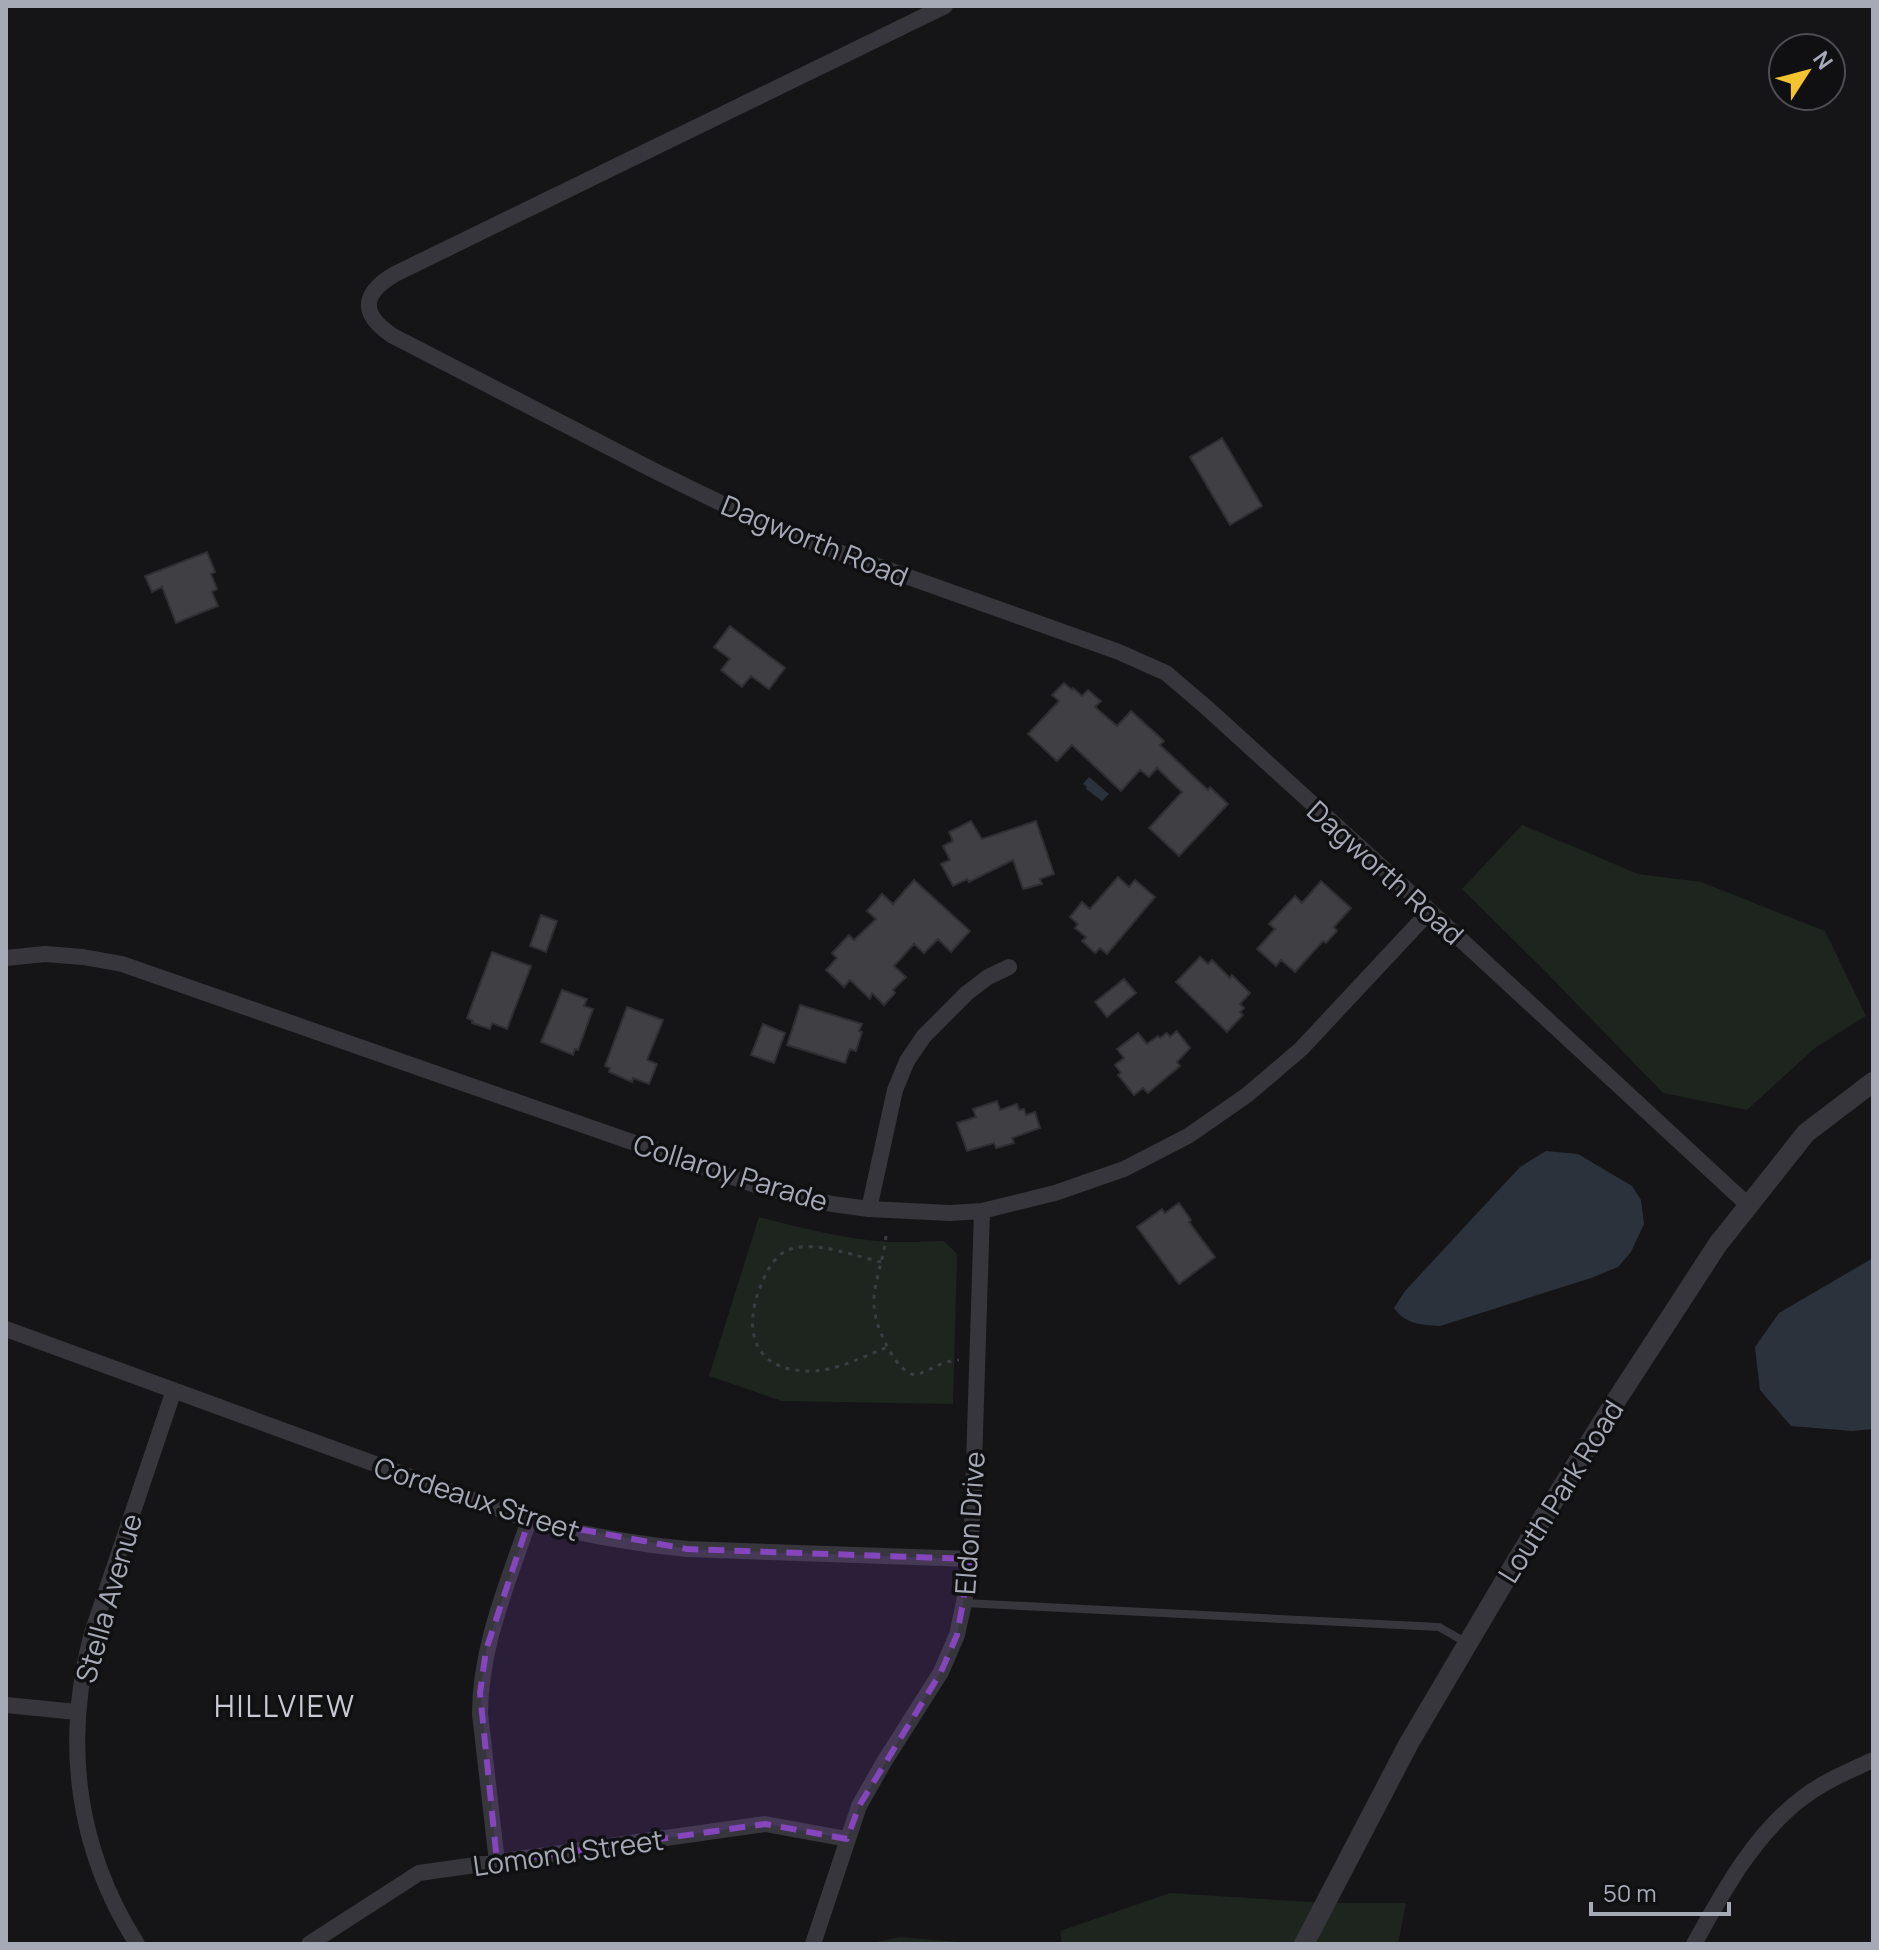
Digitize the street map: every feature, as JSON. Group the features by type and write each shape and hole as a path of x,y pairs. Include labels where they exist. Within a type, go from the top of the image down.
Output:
{"street":[{"name":"Dagworth Road","path":"945,6 395,274 372,292 368,301 369,311 374,320 393,336 741,513 830,549 1119,652 1166,673 1430,911 1749,1206"},
{"name":"Collaroy Parade","path":"6,958 45,954 122,964 758,1186 832,1204 950,1213 982,1211 1055,1193 1124,1169 1188,1136 1247,1095 1301,1049 1430,911"},
{"path":"869,1209 895,1090 907,1061 924,1036 967,993 988,977 1009,967"},
{"name":"Louth Park Road","path":"1304,1944 1409,1743 1468,1643 1608,1413 1718,1244 1806,1133 1873,1082"},
{"name":"Eldon Drive","path":"813,1944 859,1806 941,1672 957,1635 971,1559 982,1211"},
{"name":"Cordeaux Street","path":"6,1329 529,1520 573,1532 687,1549 971,1559"},
{"name":"Stella Avenue","path":"137,1944 109,1894 89,1836 78,1777 77,1712 92,1633 174,1390"},
{"path":"497,1862 480,1714 481,1682 486,1650 529,1520"},
{"path":"6,1705 77,1712"},
{"path":"1694,1944 1749,1853 1774,1824 1802,1798 1847,1771 1873,1760"},
{"name":"Lomond Street","path":"309,1944 419,1873 765,1824 847,1839"}],"lane":[{"path":"964,1603 1439,1627 1468,1643"}],"path":[{"path":"886,1236 873,1306 880,1333 888,1347 901,1367 914,1375 922,1374 941,1362 959,1360"},
{"path":"881,1262 816,1247 804,1246 783,1252 769,1268 756,1295 753,1333 764,1357 788,1369 804,1371 836,1367 888,1347"}],"highlighted area":[{"path":"529,1520 687,1549 971,1559 957,1635 941,1672 859,1806 847,1839 765,1824 497,1862 480,1693 486,1650"}],"shaded area":[{"path":"1089,777 1109,794 1102,801 1083,784"},
{"path":"1522,825 1638,874 1701,882 1825,931 1866,1016 1816,1047 1747,1110 1663,1093 1462,889"},
{"path":"1546,1151 1578,1154 1632,1186 1641,1200 1644,1224 1631,1252 1618,1267 1440,1326 1414,1323 1398,1313 1394,1308 1405,1291 1520,1167"},
{"path":"759,1217 872,1241 944,1241 957,1254 953,1404 782,1401 709,1376"},
{"path":"1873,1258 1873,1429 1852,1431 1791,1426 1760,1390 1755,1347 1779,1313"},
{"path":"1170,1893 1326,1903 1406,1903 1398,1944 1062,1944 1060,1931"},
{"path":"900,1937 982,1944 867,1944"}],"building":[{"path":"1222,438 1262,506 1230,525 1190,457"},
{"path":"207,552 215,572 211,574 217,589 212,592 218,606 176,623 162,587 152,592 145,576"},
{"path":"730,626 785,668 769,689 751,676 742,687 721,670 730,659 714,647"},
{"path":"1064,683 1082,696 1088,690 1101,701 1095,707 1117,726 1131,711 1164,741 1160,745 1208,790 1210,787 1228,804 1179,856 1149,828 1182,792 1157,768 1149,777 1140,770 1121,791 1072,745 1057,761 1028,734 1059,701 1052,695"},
{"path":"971,821 982,839 1036,821 1054,874 1040,879 1042,884 1023,889 1013,860 969,882 967,879 953,886 941,864 950,860 943,846 953,841 949,832"},
{"path":"1118,877 1129,887 1135,880 1155,897 1107,954 1100,948 1095,953 1082,941 1086,937 1075,928 1078,924 1070,917 1082,902 1090,909"},
{"path":"914,880 970,931 951,952 938,939 924,953 914,944 894,966 906,977 884,1005 872,993 870,999 850,980 844,987 826,970 837,958 832,953 849,935 854,940 876,919 867,911 882,894 893,904"},
{"path":"1321,881 1351,908 1334,927 1337,931 1326,943 1323,941 1295,972 1281,960 1276,966 1257,949 1275,929 1269,924 1295,896 1302,903"},
{"path":"541,915 557,921 546,952 530,946"},
{"path":"492,952 531,966 507,1029 492,1023 490,1029 467,1018"},
{"path":"1200,957 1208,964 1212,960 1250,993 1240,1004 1244,1008 1240,1012 1243,1015 1227,1032 1176,982"},
{"path":"1124,979 1136,993 1107,1017 1095,1002"},
{"path":"562,990 587,999 584,1006 593,1009 578,1050 575,1049 573,1055 541,1042"},
{"path":"800,1005 862,1024 856,1051 850,1049 845,1063 787,1045"},
{"path":"627,1007 663,1020 647,1060 657,1064 649,1084 633,1078 632,1082 609,1072 610,1068 605,1066"},
{"path":"763,1024 785,1033 774,1063 751,1055"},
{"path":"1177,1031 1190,1048 1177,1062 1180,1066 1148,1093 1143,1088 1134,1095 1118,1075 1121,1073 1115,1065 1124,1058 1117,1049 1138,1033 1147,1044 1158,1036 1160,1038 1167,1033 1170,1037"},
{"path":"997,1101 1000,1110 1017,1104 1026,1115 1035,1112 1040,1128 1012,1138 1014,1143 996,1148 994,1143 967,1151 957,1123 976,1117 973,1109"},
{"path":"1179,1203 1215,1257 1179,1284 1137,1227 1162,1209 1165,1213"}],"district":[{"name":"HILLVIEW","path":"285,1705"}]}
